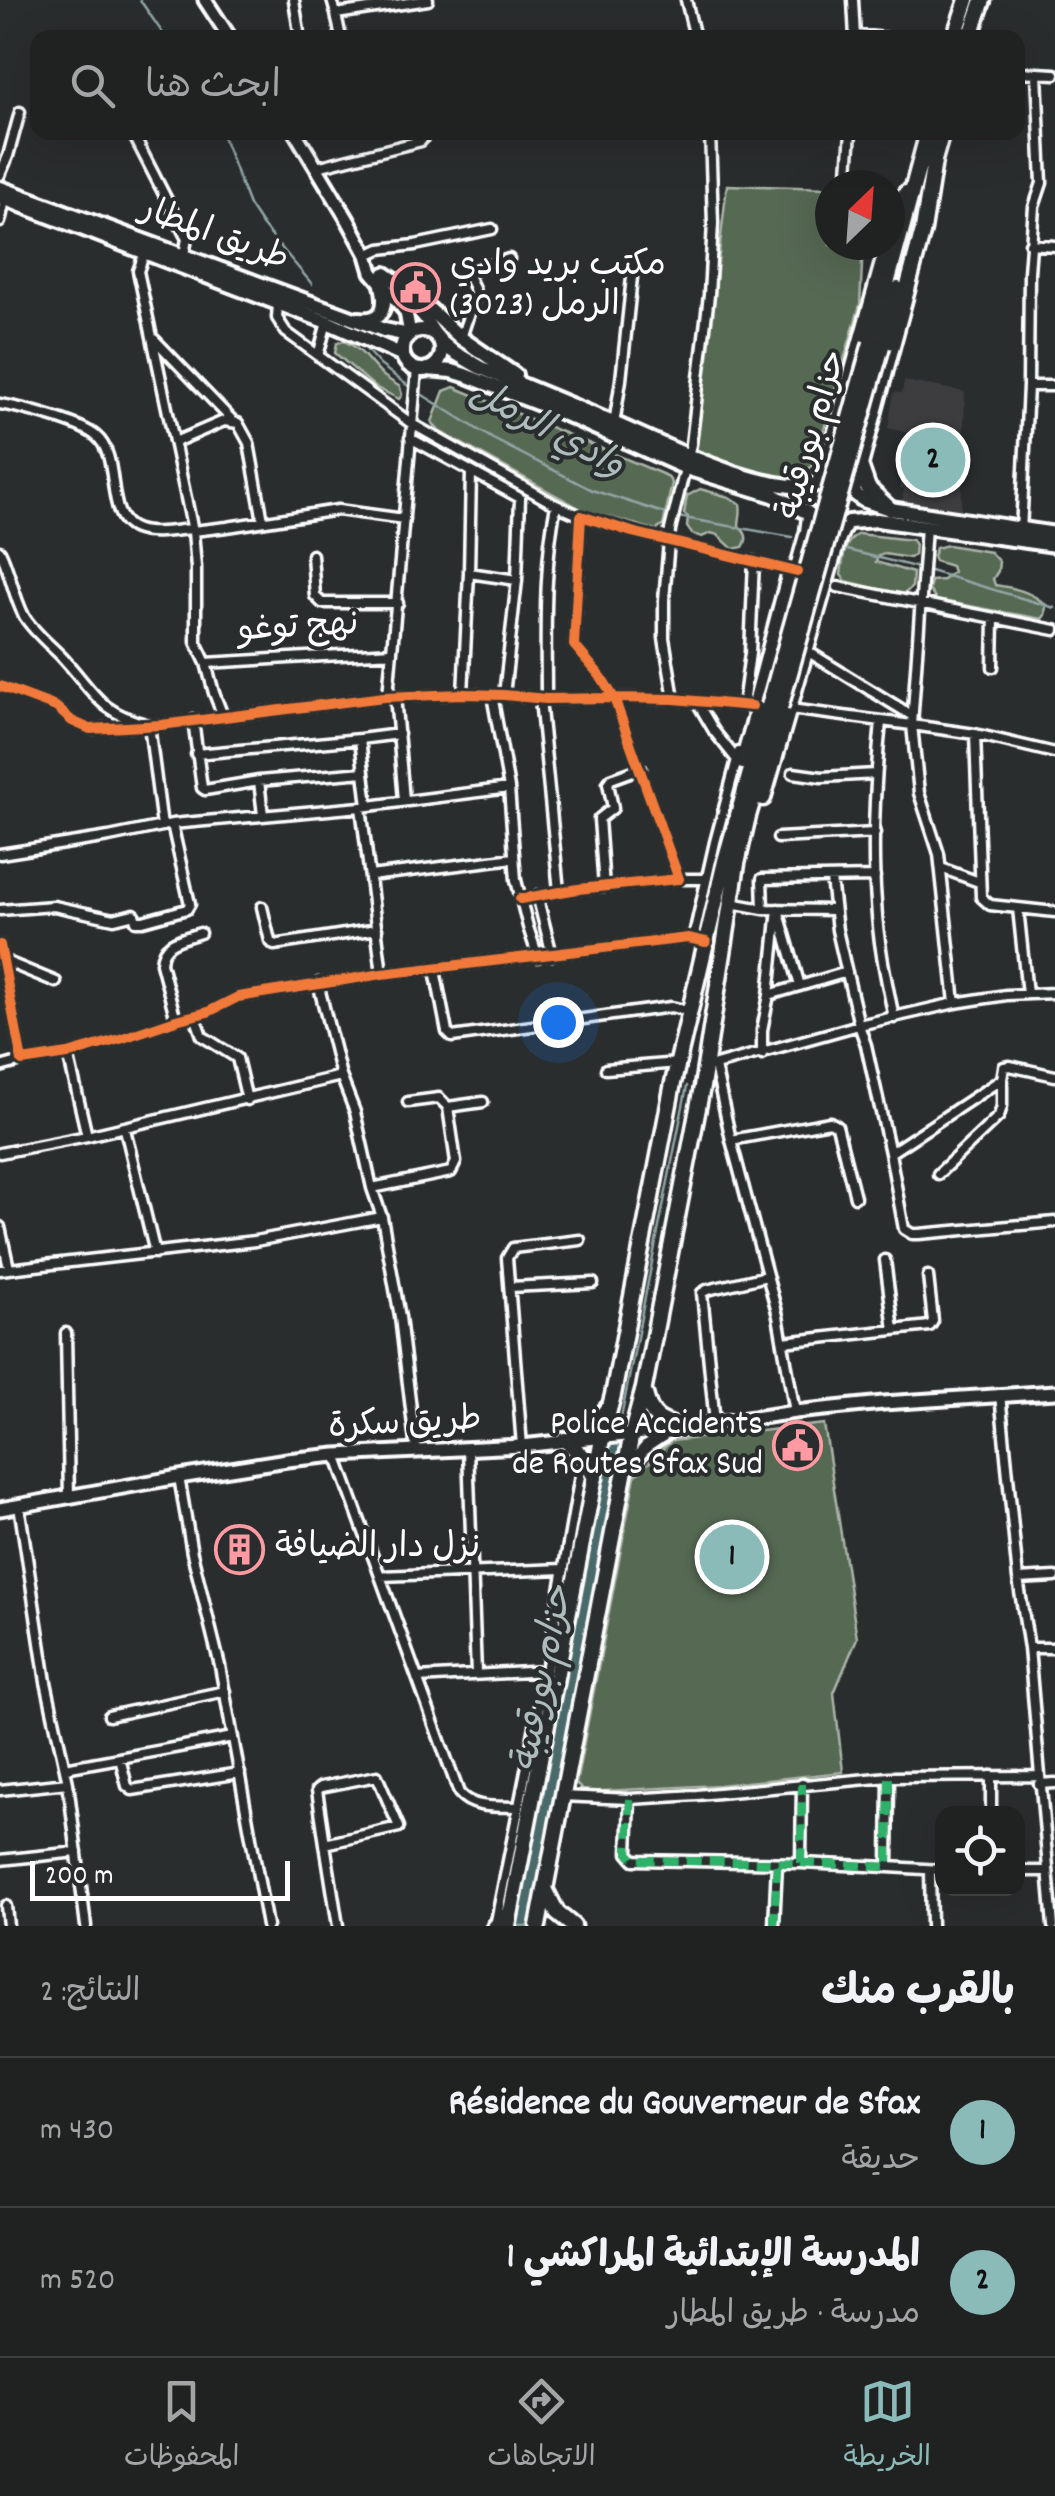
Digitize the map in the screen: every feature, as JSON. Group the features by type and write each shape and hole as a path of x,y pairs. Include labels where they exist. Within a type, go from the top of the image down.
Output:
{"highway":[{"path":"957,30 967,0"},
{"path":"973,30 983,0"},
{"name":"حزام بورقيبة","path":"928,140 928,158"},
{"name":"حزام بورقيبة","path":"538,1926 632,1433 710,1067 731,904 748,816 928,158 938,140"},
{"path":"905,193 928,158"},
{"path":"854,493 923,230 928,158"},
{"path":"818,483 828,460 884,260"},
{"path":"860,462 868,488 890,508"},
{"path":"714,880 809,515"},
{"path":"780,708 806,651 838,538 847,524"},
{"name":"حزام بورقيبة","path":"508,1926 602,1437 690,1011 700,940 714,880 780,708"},
{"path":"644,1388 654,1417 676,1429"},
{"path":"565,1440 583,1456 595,1479"},
{"path":"545,1889 557,1914 573,1926"}],"main road":[{"path":"205,0 225,30"},
{"path":"300,140 367,255 372,272 416,307 438,339 440,358 433,367 422,369"},
{"name":"طريق المطار","path":"2,195 182,262 384,330 410,335"},
{"name":"طريق المطار","path":"2,195 144,252 182,262 403,355"},
{"path":"350,317 370,320 380,314 384,280"},
{"path":"384,280 406,312 410,335"},
{"path":"384,280 408,290 461,338 499,365 570,405"},
{"path":"961,526 926,527 877,520 824,528 773,495 687,462 452,370 422,369 408,364 403,344 410,335 424,331 479,366 614,424 687,462 776,484 794,486 835,479 863,500 1055,545"},
{"path":"809,515 808,495 818,483"},
{"path":"847,524 856,510 854,493"},
{"path":"1021,535 1055,534"},
{"name":"طريق سكرة","path":"0,1509 178,1477 336,1455 522,1446 795,1412 1055,1392"},
{"path":"565,1440 592,1426 613,1395"},
{"path":"627,1469 647,1446 676,1429"},
{"path":"494,1926 511,1909"}],"street":[{"path":"294,0 299,30"},
{"path":"332,0 339,30"},
{"path":"336,14 428,0"},
{"path":"686,0 693,30"},
{"path":"853,0 855,30"},
{"path":"1025,73 1055,74"},
{"path":"1021,535 1030,244 1034,206 1042,183 1037,74"},
{"path":"0,175 20,112"},
{"path":"136,140 187,238 182,262"},
{"path":"317,168 422,140"},
{"path":"674,700 663,626 669,542 687,462 712,257 710,140"},
{"path":"848,170 850,140"},
{"path":"0,222 2,195"},
{"path":"367,255 380,249 492,230"},
{"path":"1030,244 1055,246"},
{"path":"144,252 138,271 192,530 195,634 223,716"},
{"path":"461,338 476,290 468,272 509,258"},
{"path":"614,424 632,277"},
{"path":"278,304 279,324 294,339 412,424 556,505 669,542 792,571 747,706"},
{"path":"318,356 327,322"},
{"path":"152,336 244,430 263,521"},
{"path":"404,800 392,696 392,652 410,438 422,369"},
{"path":"1028,386 1055,386"},
{"path":"0,404 94,434 104,445 124,523 144,532 192,530 338,510 404,520"},
{"path":"175,442 232,420"},
{"path":"410,438 520,498"},
{"path":"462,694 470,573 471,472"},
{"path":"504,695 517,580 520,498 526,488"},
{"path":"556,505 543,699 558,891"},
{"path":"581,516 574,641 614,698 679,879"},
{"path":"926,527 911,720 919,793 939,854 955,1003"},
{"path":"0,551 19,606 34,629 101,703 129,720 149,725"},
{"path":"312,554 315,596 322,602 398,602"},
{"path":"520,899 558,891 679,879 714,880 747,706 754,561"},
{"path":"470,573 517,580"},
{"path":"838,587 1055,630"},
{"path":"993,667 994,619"},
{"path":"806,651 911,720"},
{"name":"نهج توغو","path":"206,662 392,652"},
{"path":"0,686 56,707 72,721 90,729 392,696 614,698 747,706"},
{"path":"492,695 509,788 520,899 538,957"},
{"path":"697,702 737,760"},
{"path":"780,708 882,722 911,720 1055,753"},
{"path":"192,720 203,789 364,772"},
{"path":"882,722 876,774 875,877 878,930 894,1018"},
{"path":"0,910 54,906 114,918 134,914 136,921 143,922 187,909 190,904 167,825 149,725"},
{"path":"196,754 398,734"},
{"path":"975,734 981,897 986,902 1032,912 1055,912"},
{"path":"360,740 382,974"},
{"path":"604,887 599,819 613,808 608,783 641,768"},
{"path":"793,773 822,777 876,774"},
{"path":"259,781 264,815"},
{"path":"0,854 167,825 509,788"},
{"path":"778,838 874,833"},
{"path":"370,876 514,858"},
{"path":"940,868 980,882"},
{"path":"763,909 762,879 875,877"},
{"path":"830,879 902,1224 907,1232 1055,1222"},
{"path":"537,896 552,955"},
{"path":"731,904 763,909 834,910"},
{"path":"262,907 274,945 376,929"},
{"path":"1018,908 1027,994"},
{"path":"778,909 800,986"},
{"path":"762,1054 778,909"},
{"path":"176,1020 162,954 169,944 200,933"},
{"path":"0,1066 120,1040 208,1012 238,998 318,983 688,938 700,940"},
{"path":"0,944 22,1061"},
{"path":"1,960 56,982"},
{"path":"435,970 447,1032 452,1037 671,1007 690,1011"},
{"path":"769,995 848,972"},
{"path":"318,983 382,1216 400,1317 416,1452"},
{"path":"795,1412 767,1276 710,1067 955,1003 1055,993"},
{"path":"195,1016 202,1036 237,1058 247,1100"},
{"path":"68,1054 87,1136"},
{"path":"606,1068 678,1063"},
{"path":"938,1174 999,1116 1002,1069 1007,1066 1055,1076"},
{"path":"0,1153 125,1129 341,1076"},
{"path":"890,1153 1002,1080"},
{"path":"372,1188 450,1172 456,1162 448,1106 439,1098 408,1102"},
{"path":"448,1106 484,1102"},
{"path":"731,1140 830,1122 837,1126 855,1197"},
{"path":"125,1129 155,1253"},
{"path":"0,1227 4,1269 255,1241 382,1216"},
{"path":"522,1446 507,1258 513,1248 580,1240"},
{"path":"885,1260 894,1330"},
{"path":"715,1423 702,1293 767,1276"},
{"path":"783,1342 926,1327 932,1324 928,1276"},
{"path":"510,1287 593,1284"},
{"path":"66,1333 69,1498"},
{"path":"1000,1394 1018,1579 1030,1648 1053,1926"},
{"path":"468,1449 476,1674"},
{"path":"336,1455 462,1797 477,1805 519,1808"},
{"path":"494,1926 546,1670 583,1456"},
{"path":"178,1477 234,1737 267,1926"},
{"path":"19,1505 46,1682 68,1783 86,1926"},
{"path":"380,1576 564,1569"},
{"path":"1018,1579 1055,1578"},
{"path":"1030,1648 1055,1648"},
{"path":"417,1678 546,1670"},
{"path":"110,1716 224,1691"},
{"path":"65,1768 234,1737"},
{"path":"120,1758 127,1786 132,1790 240,1773"},
{"path":"562,1796 630,1799 713,1794 889,1776 991,1776 1055,1783"},
{"path":"888,1867 889,1776"},
{"path":"991,1776 991,1806"},
{"path":"325,1844 399,1826 378,1777 317,1790 325,1844 338,1926"},
{"path":"0,1790 68,1783"},
{"path":"802,1784 802,1863"},
{"path":"630,1799 628,1853 634,1860 935,1870"},
{"path":"0,1860 78,1852"},
{"path":"774,1926 777,1863"},
{"path":"930,1870 931,1926"},
{"path":"1025,1870 1048,1871"},
{"path":"6,1906 8,1926"}],"shaded area":[{"path":"904,381 965,392 961,511 902,502 904,489 900,488 909,433 888,428 894,392 902,393"}],"green space":[{"path":"727,185 815,188 815,260 862,260 860,305 815,460 798,477 789,478 763,474 696,452"},
{"path":"344,341 400,387 399,399 375,387 335,353 337,343"},
{"path":"454,387 667,476 672,483 663,526 655,530 583,510 439,431 432,422 444,391"},
{"path":"700,489 740,504 739,526 746,538 743,547 733,549 711,533 702,537 692,534 684,514 687,496"},
{"path":"858,534 912,540 914,555 910,558 884,554 876,562 913,573 912,587 903,595 846,581 841,575 847,547"},
{"path":"948,545 990,552 999,562 995,585 1040,600 1046,605 1042,619 936,600 929,590 931,581 943,580 953,572 951,566 935,561 933,556 936,548"},
{"path":"824,1424 857,1638 834,1693 843,1772 719,1785 584,1792 576,1784 635,1476 671,1441"}],"water":[{"path":"623,1440 532,1926 515,1926 606,1443"}],"waterway":[{"name":"وادي الرمل","path":"140,0 161,30"},
{"name":"وادي الرمل","path":"224,140 249,205 312,284"},
{"name":"وادي الرمل","path":"361,344 380,365 411,388"},
{"name":"وادي الرمل","path":"418,392 493,439 592,490 670,515"},
{"name":"وادي الرمل","path":"678,517 792,537"},
{"name":"وادي الرمل","path":"843,549 919,568"},
{"name":"وادي الرمل","path":"927,570 1055,608"},
{"name":"حزام بورقيبة","path":"619,1428 687,1086"}],"marked path":[{"path":"801,1863 888,1867 889,1777"},
{"path":"630,1799 628,1853 634,1860 801,1863 802,1784"},
{"path":"774,1926 777,1863"}],"cycle path":[{"path":"520,899 679,879 614,698 574,645 581,516 797,572"},
{"path":"0,686 56,707 72,721 90,729 161,725 384,697 463,694 546,699 674,699 752,706"},
{"path":"0,945 22,1061 68,1054 120,1039 208,1012 238,997 382,974 688,938 706,942"}],"place":[{"name":"مكتب بريد وادي الرمل (3023)","path":"415,287"},
{"name":"المدرسة الإبتدائية المراكشي 1","path":"933,460"},
{"name":"Police Accidents de Routes Sfax Sud","path":"798,1446"},
{"name":"نزل دار الضيافة","path":"240,1549"},
{"name":"Résidence du Gouverneur de Sfax","path":"732,1557"}]}
